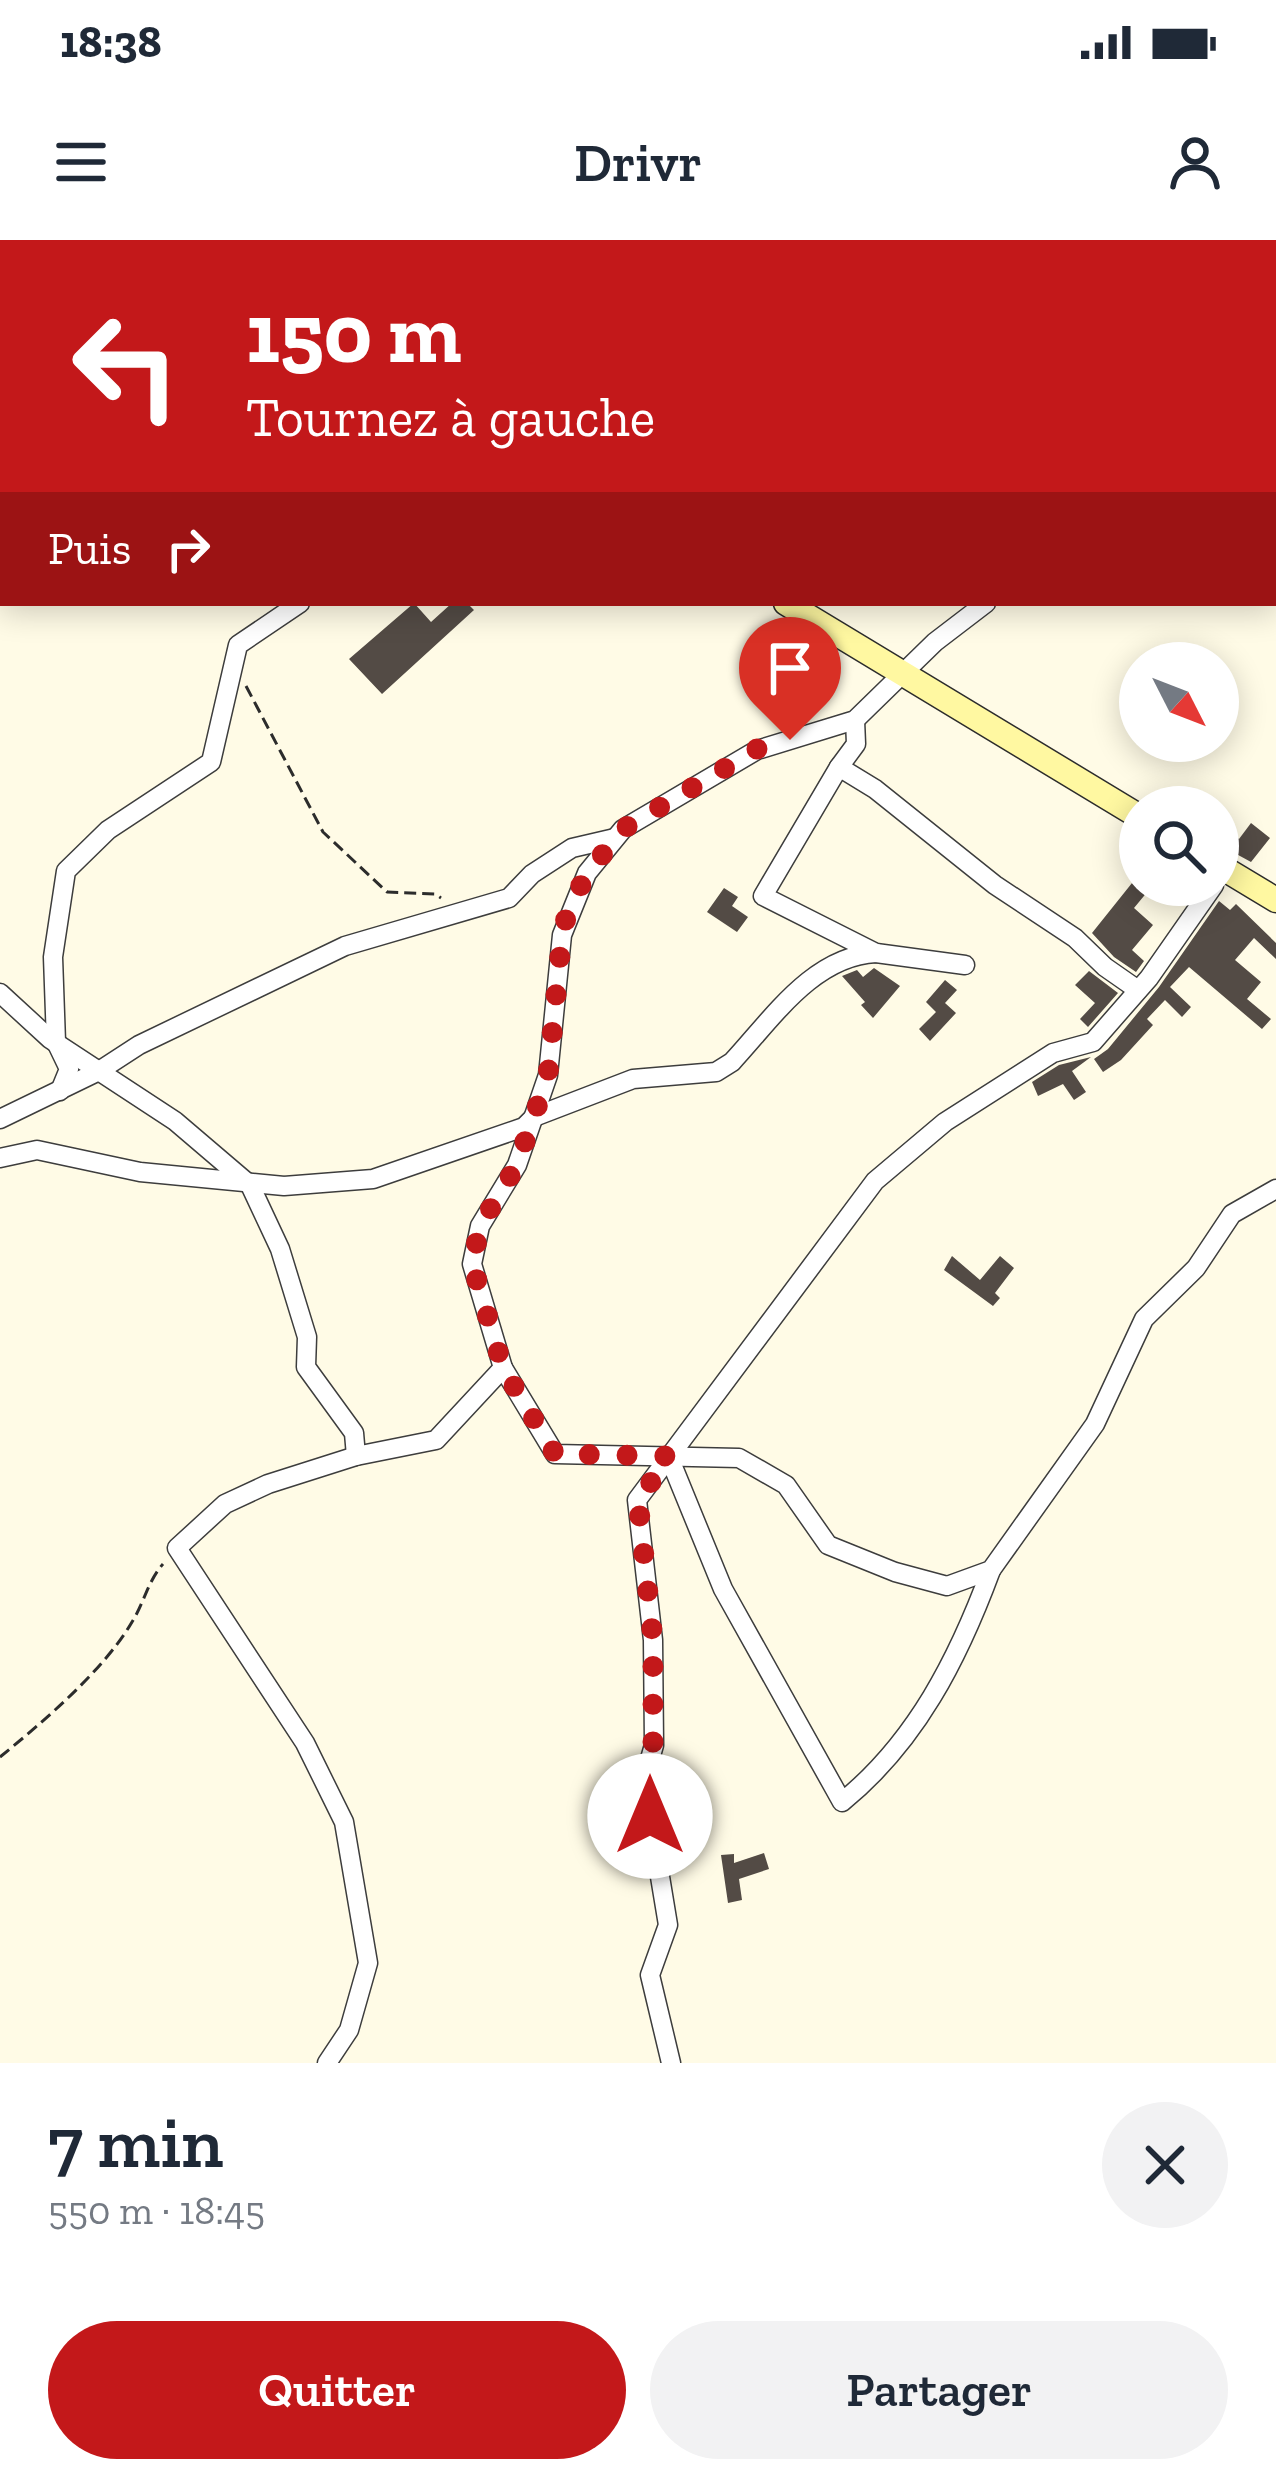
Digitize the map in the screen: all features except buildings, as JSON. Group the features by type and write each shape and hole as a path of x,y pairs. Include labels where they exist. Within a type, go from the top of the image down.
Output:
{"main road":[{"path":"791,606 1119,805"},
{"path":"1239,884 1276,900"}],"street":[{"path":"60,1091 68,1069 56,1042 53,957 66,871 108,830 211,762 238,645 296,606"},
{"path":"982,606 935,642 855,720 757,749 623,829 587,874 568,910 562,935 548,1075 517,1165 480,1226 472,1264 503,1368 555,1454 739,1458 786,1485 828,1545 895,1572 947,1586 991,1570"},
{"path":"855,720 856,744 763,896 876,953"},
{"path":"839,767 875,789 995,885 1076,938 1138,990"},
{"path":"0,1119 345,946 509,898 532,874 572,848 615,838"},
{"path":"671,2063 650,1975 668,1925 644,1780 653,1745 653,1640 638,1500 875,1181 963,1110 1053,1053 1093,1042 1138,990 1197,906"},
{"path":"0,1158 37,1150 140,1172 250,1185 373,1179 524,1127 534,1118 633,1078 716,1072 732,1062 820,971 854,954 965,965"},
{"path":"0,994 56,1042 175,1121 250,1185 280,1249 307,1337 306,1367 354,1433 356,1456"},
{"path":"670,1456 723,1589 842,1802 881,1770 943,1680 991,1570 1094,1424 1144,1319 1196,1268 1232,1214 1276,1190"},
{"path":"327,2063 349,2030 368,1963 344,1822 305,1743 177,1548 225,1504 268,1484 356,1456 436,1440 503,1368"}],"path":[{"path":"234,664 323,832 387,892 435,894 461,912"},
{"path":"0,1757 57,1711 131,1624 154,1575 177,1548"}],"route":[{"path":"650,1816 644,1780 653,1745 653,1640 638,1500 670,1456 555,1454 503,1368 472,1264 480,1226 517,1165 548,1075 562,935 568,910 587,874 623,829 757,749 790,740"}]}
